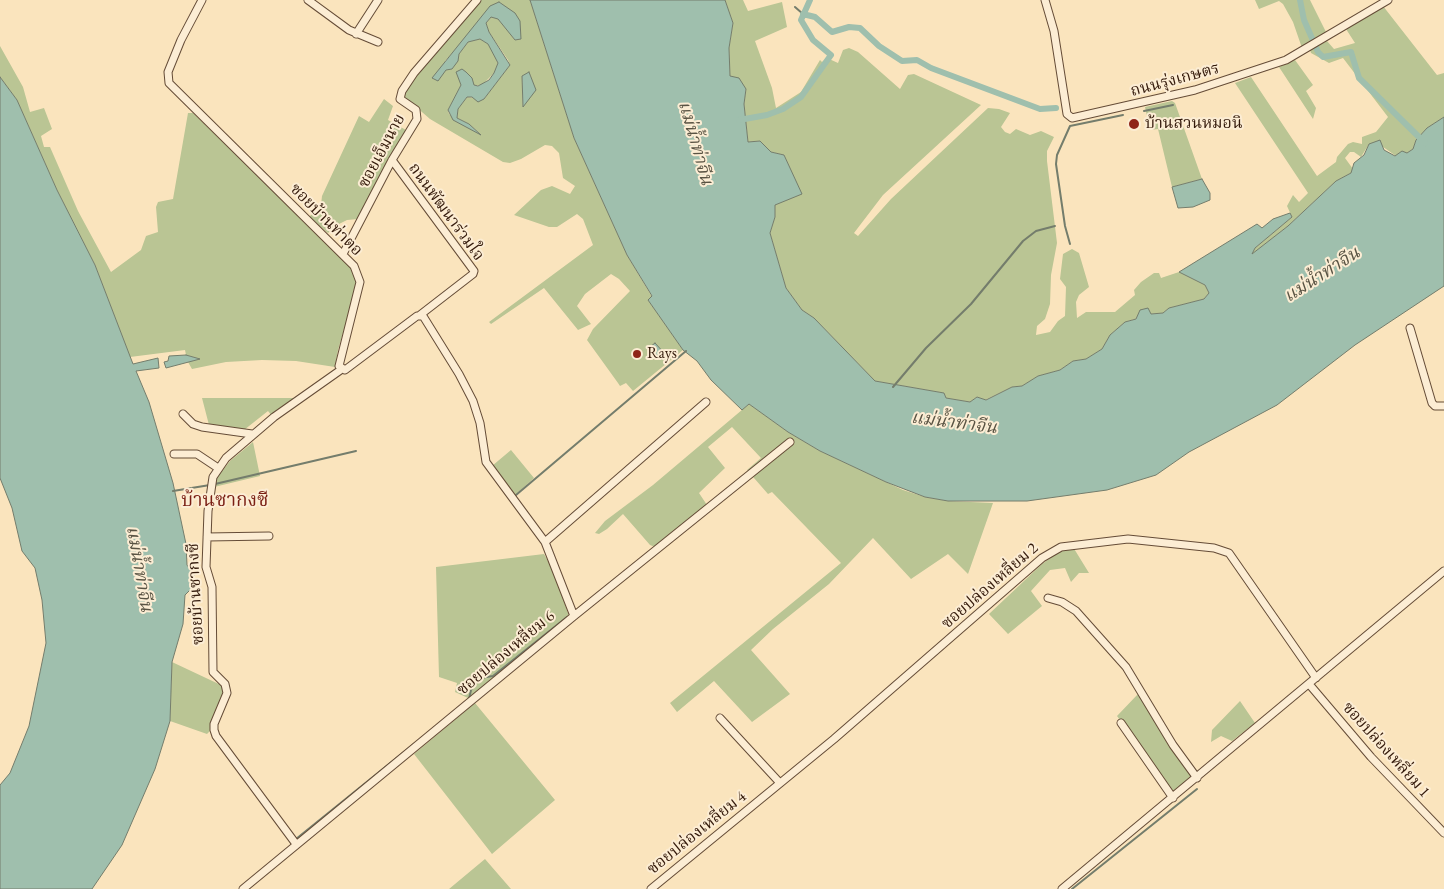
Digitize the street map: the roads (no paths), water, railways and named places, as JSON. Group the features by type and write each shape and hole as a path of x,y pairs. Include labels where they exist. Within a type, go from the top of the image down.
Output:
{"street":[{"name":"ซอยบ้านท่าตอ","path":"202,0 181,40 168,72 169,84 354,266 360,282 339,362 342,369"},
{"path":"308,0 356,34 378,42"},
{"path":"356,34 378,0"},
{"name":"ซอยเอ็มนาย","path":"343,254 392,160 417,119 416,110 400,100 402,91 414,73 478,0"},
{"name":"ถนนรุ่งเกษตร","path":"1045,0 1054,31 1067,114 1072,118 1212,86 1286,60 1310,48 1388,0"},
{"name":"ถนนพัฒนาร่วมใจ","path":"392,160 474,271 473,274 420,315"},
{"path":"342,369 345,370 420,315 459,374 472,401 480,423 486,462 545,542 574,616"},
{"path":"1410,328 1432,403 1434,406 1444,406"},
{"name":"ซอยบ้านซากงซี","path":"296,844 216,736 214,724 227,693 225,684 213,672 212,587 206,567 211,493 218,468 252,434 342,369"},
{"path":"545,542 706,402"},
{"path":"183,414 193,424 202,427 252,434"},
{"name":"ซอยปล่องเหลี่ยม 6","path":"243,889 574,616 790,442"},
{"path":"174,454 197,454 218,468"},
{"path":"207,537 269,536"},
{"name":"ซอยปล่องเหลี่ยม 2","path":"760,799 834,739 1042,558 1061,547 1128,539 1214,548 1230,553 1316,678"},
{"path":"1062,889 1444,571"},
{"path":"1048,598 1062,602 1076,610 1126,667 1173,744 1197,778"},
{"name":"ซอยปล่องเหลี่ยม 1","path":"1309,684 1372,757 1444,833"},
{"path":"720,718 780,783"},
{"path":"1121,723 1173,798"},
{"name":"ซอยปล่องเหลี่ยม 4","path":"650,889 760,799"}],"water":[{"name":"แม่น้ำท่าจีน","path":"530,0 725,0 733,23 729,48 730,76 739,78 746,89 744,104 748,142 760,141 771,152 784,155 802,194 775,205 775,217 770,233 786,288 802,310 814,318 875,381 944,393 946,398 970,402 977,397 986,400 1012,387 1022,386 1038,376 1060,370 1073,361 1086,359 1102,349 1110,335 1125,322 1136,319 1140,310 1148,308 1151,314 1163,313 1169,308 1204,299 1209,293 1205,285 1179,272 1257,224 1262,228 1273,219 1290,213 1292,217 1255,248 1252,254 1288,226 1336,181 1351,173 1354,163 1364,155 1369,144 1380,140 1384,150 1395,156 1402,151 1407,153 1413,149 1416,140 1427,128 1444,117 1444,286 1355,345 1277,405 1189,452 1156,475 1107,490 1027,501 948,501 925,497 886,482 820,451 788,432 749,404 742,410 711,380 697,361 683,350 648,300 652,296 627,255 574,138"},
{"path":"499,2 515,13 520,21 521,39 515,40 498,19 491,17 486,23 489,32 510,65 484,99 478,102 472,97 467,97 458,109 457,118 469,124 481,135 453,120 448,110 461,85 456,72 462,69 472,78 474,85 478,86 489,80 494,73 498,63 488,44 480,39 468,42 459,54 458,61 452,69 446,70 438,81 432,78 490,6"},
{"path":"529,72 536,90 523,107 522,76"},
{"name":"แม่น้ำท่าจีน","path":"0,77 17,100 57,190 95,265 133,364 158,358 159,368 136,371 149,402 173,483 186,544 187,565 194,575 194,586 185,595 183,624 172,662 170,721 155,769 122,845 92,889 0,889 0,785 10,773 29,726 46,643 42,600 35,568 22,551 12,508 0,478"},
{"path":"1202,179 1210,193 1210,200 1193,207 1178,208 1172,187"},
{"path":"655,343 666,355 661,360 650,347"},
{"path":"186,355 200,359 166,368 164,362 168,361 169,356"}],"waterway":[{"path":"739,120 767,115 783,109 801,97 831,55 813,40 801,20 810,0"},
{"path":"1300,0 1304,20 1318,52 1323,57 1351,52 1359,78 1425,143"},
{"path":"795,7 803,14"},
{"path":"803,14 815,17 832,32 849,27 860,28 879,46 902,61 917,60 931,68 1040,109 1056,108"},
{"path":"1144,111 1173,105"},
{"path":"1070,244 1065,226 1056,164 1057,155 1070,126 1123,115"},
{"path":"893,387 926,348 971,304 1023,241 1036,231 1055,226"},
{"path":"516,495 686,351"},
{"path":"215,484 356,451"},
{"path":"173,491 210,485"},
{"path":"469,699 471,690 480,678 493,676 567,617"},
{"path":"296,839 415,743"},
{"path":"1072,889 1197,789"}],"place":[{"name":"บ้านสวนหมอนิ","path":"1134,124"},
{"name":"Rays","path":"637,354"}],"district":[{"name":"บ้านซากงซี","path":"225,501"}]}
